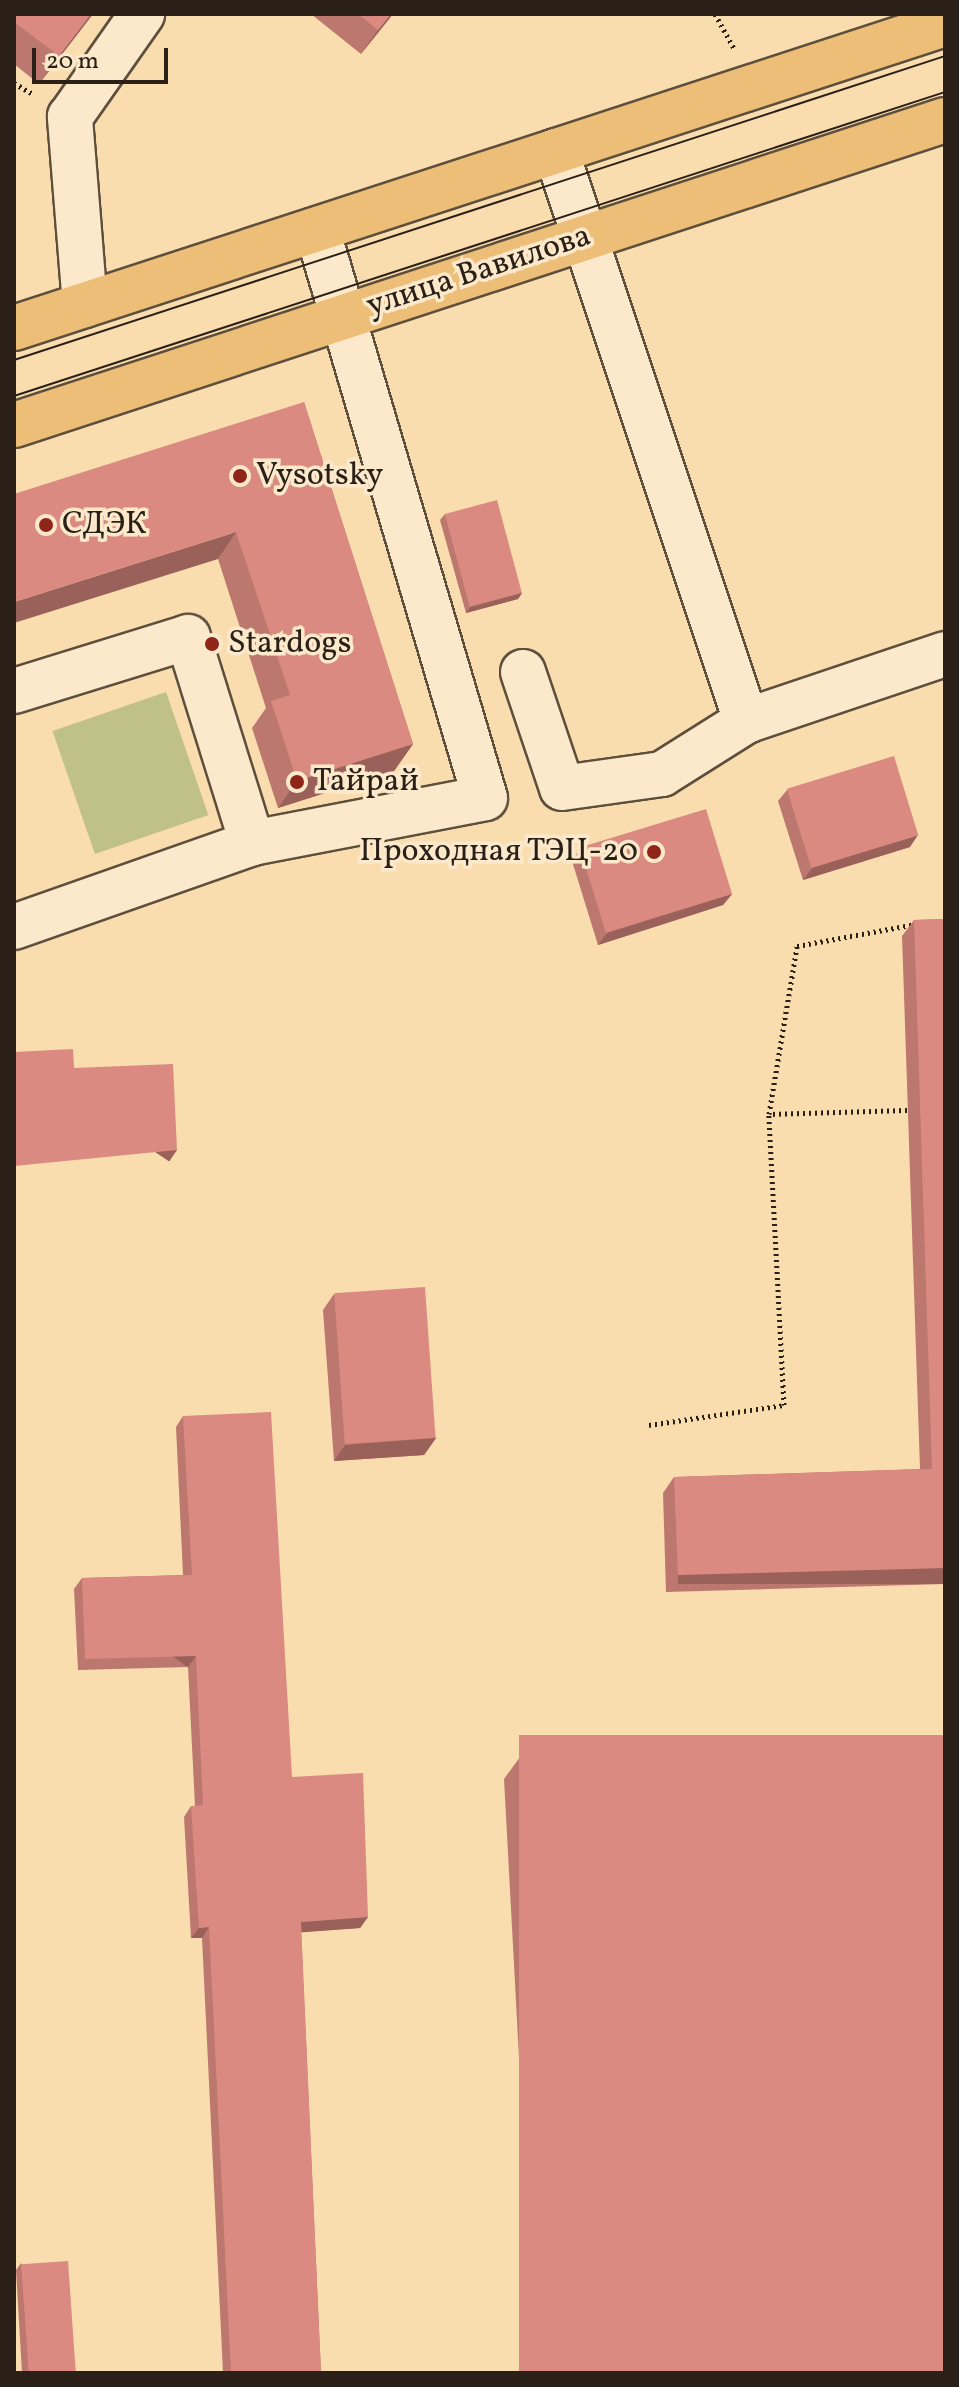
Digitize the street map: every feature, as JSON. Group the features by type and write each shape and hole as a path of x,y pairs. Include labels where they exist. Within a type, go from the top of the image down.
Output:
{"main road":[{"path":"14,328 945,24"},
{"name":"улица Вавилова","path":"14,425 945,120"}],"lane":[{"path":"85,305 70,117 142,14"},
{"path":"556,151 746,721"},
{"path":"14,927 252,843 485,798 317,229"},
{"path":"14,691 188,637 252,843"},
{"path":"523,672 562,788 662,774 746,721 945,654"}],"path":[{"path":"715,14 741,61"},
{"path":"649,1425 784,1405 769,1114 797,946 930,922"},
{"path":"769,1114 907,1110"}],"green space":[{"path":"166,692 208,815 95,854 53,731"}],"building":[{"path":"14,14 91,14 59,56 14,22"},
{"path":"358,14 391,14 378,30"},
{"path":"304,402 413,744 297,781 271,701 290,695 236,532 14,602 14,494"},
{"path":"497,500 522,593 470,607 445,514"},
{"path":"894,756 918,835 811,868 787,789"},
{"path":"706,809 732,894 606,933 580,848"},
{"path":"945,919 945,1568 678,1575 674,1477 932,1469 914,920"},
{"path":"73,1049 74,1068 173,1064 177,1150 14,1166 14,1052"},
{"path":"425,1287 436,1438 345,1444 334,1293"},
{"path":"271,1412 292,1777 363,1773 368,1917 301,1922 321,2373 231,2373 209,1927 199,1928 191,1806 203,1805 196,1656 85,1659 82,1578 192,1575 183,1416"},
{"path":"519,1735 945,1735 945,2373 519,2373"},
{"path":"68,2261 76,2373 29,2373 21,2264"}],"tram line":[{"path":"14,360 945,56"},
{"path":"14,396 945,92"}],"place":[{"name":"Vysotsky","path":"240,476"},
{"name":"СДЭК","path":"46,525"},
{"name":"Stardogs","path":"212,644"},
{"name":"Тайрай","path":"297,782"},
{"name":"Проходная ТЭЦ-20","path":"654,852"}]}
